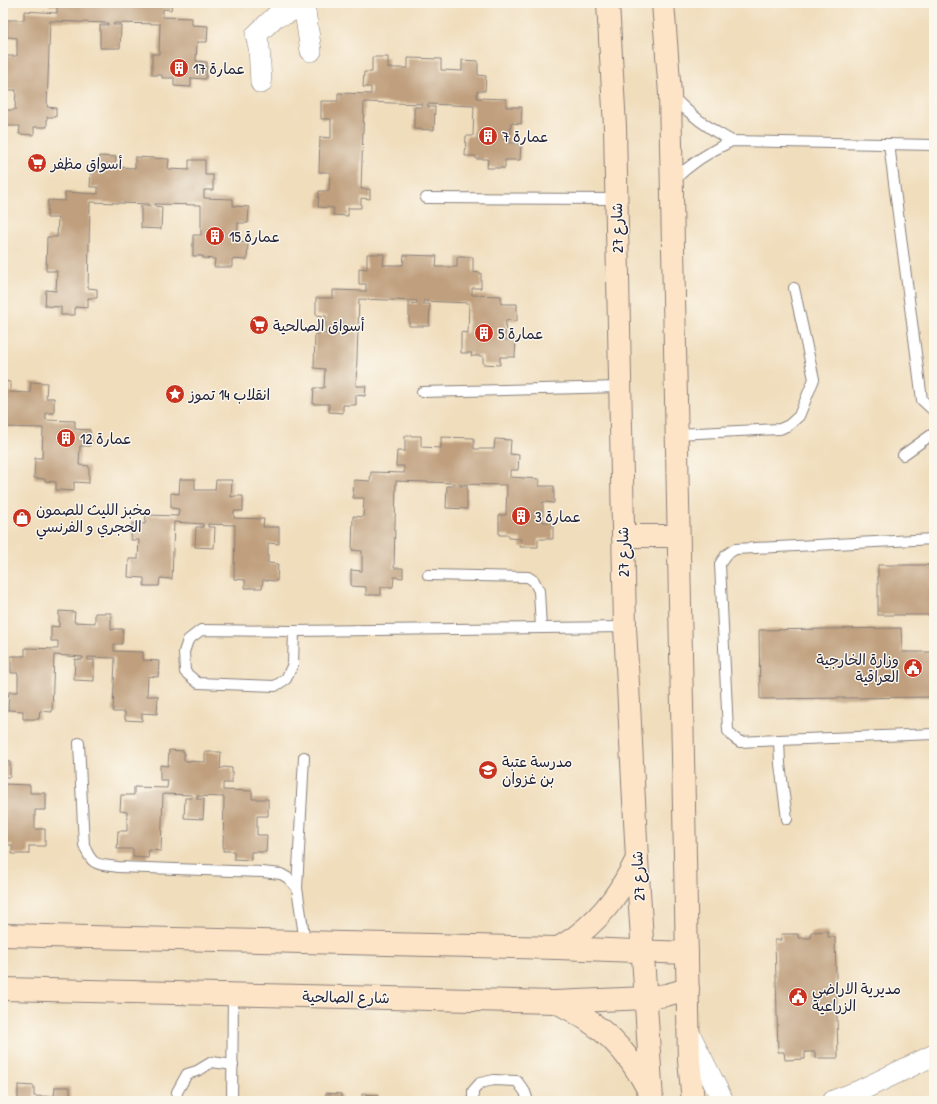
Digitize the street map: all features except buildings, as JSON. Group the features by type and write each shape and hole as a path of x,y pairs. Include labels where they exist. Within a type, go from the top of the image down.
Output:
{"main road":[{"name":"شارع 27","path":"608,3 615,126 625,627 637,859 652,1099"},
{"path":"663,3 670,94 689,1061 693,1101"},
{"path":"623,536 678,536"},
{"path":"558,948 578,935 596,919 612,901 626,881 637,859"},
{"path":"3,935 558,948 687,953"},
{"name":"شارع الصالحية","path":"3,989 555,1002 646,998 666,995 688,989"},
{"path":"555,1002 576,1012 613,1040 642,1077 652,1099"}],"street":[{"path":"261,83 259,47 256,35 277,15 285,14 304,4 311,51"},
{"path":"689,1033 723,1101"},
{"path":"833,1101 859,1091 934,1055"}],"lane":[{"path":"670,94 698,121 732,141"},
{"path":"672,182 685,169 700,158 716,148 732,141 934,145"},
{"path":"889,144 922,400 934,411"},
{"path":"426,198 616,199"},
{"path":"677,434 780,429 788,425 799,416 814,379 794,288"},
{"path":"422,392 620,387"},
{"path":"904,455 934,433"},
{"path":"934,539 735,549 726,554 720,564 728,730 733,737 740,742 934,734"},
{"path":"428,575 528,577 534,581 539,591 541,628"},
{"path":"294,631 293,664 286,679 275,686 198,683 185,672 184,652 188,640 201,630 294,631 625,627"},
{"path":"779,740 780,764 787,819"},
{"path":"79,743 84,845 88,857 93,862 99,865 118,867 281,874 288,878 297,888"},
{"path":"304,757 297,888 305,942"},
{"path":"232,1101 233,994"},
{"path":"176,1101 177,1092 187,1074 197,1071 212,1062 233,1066"},
{"path":"473,1101 473,1091 480,1082 494,1080 517,1081 525,1092 528,1101"}],"place":[{"name":"عمارة 17","path":"179,68"},
{"name":"عمارة 7","path":"488,136"},
{"name":"أسواق مظفر","path":"37,163"},
{"name":"عمارة 15","path":"215,236"},
{"name":"أسواق الصالحية","path":"259,325"},
{"name":"عمارة 5","path":"484,333"},
{"name":"انقلاب 14 تموز","path":"175,394"},
{"name":"عمارة 12","path":"66,438"},
{"name":"عمارة 3","path":"521,516"},
{"name":"مخبز الليث للصمون الحجري و الفرنسي","path":"22,518"},
{"name":"وزارة الخارجية العراقية","path":"913,668"},
{"name":"مدرسة عتبة بن غزوان","path":"488,770"},
{"name":"مديرية الاراضي الزراعية","path":"798,997"}]}
